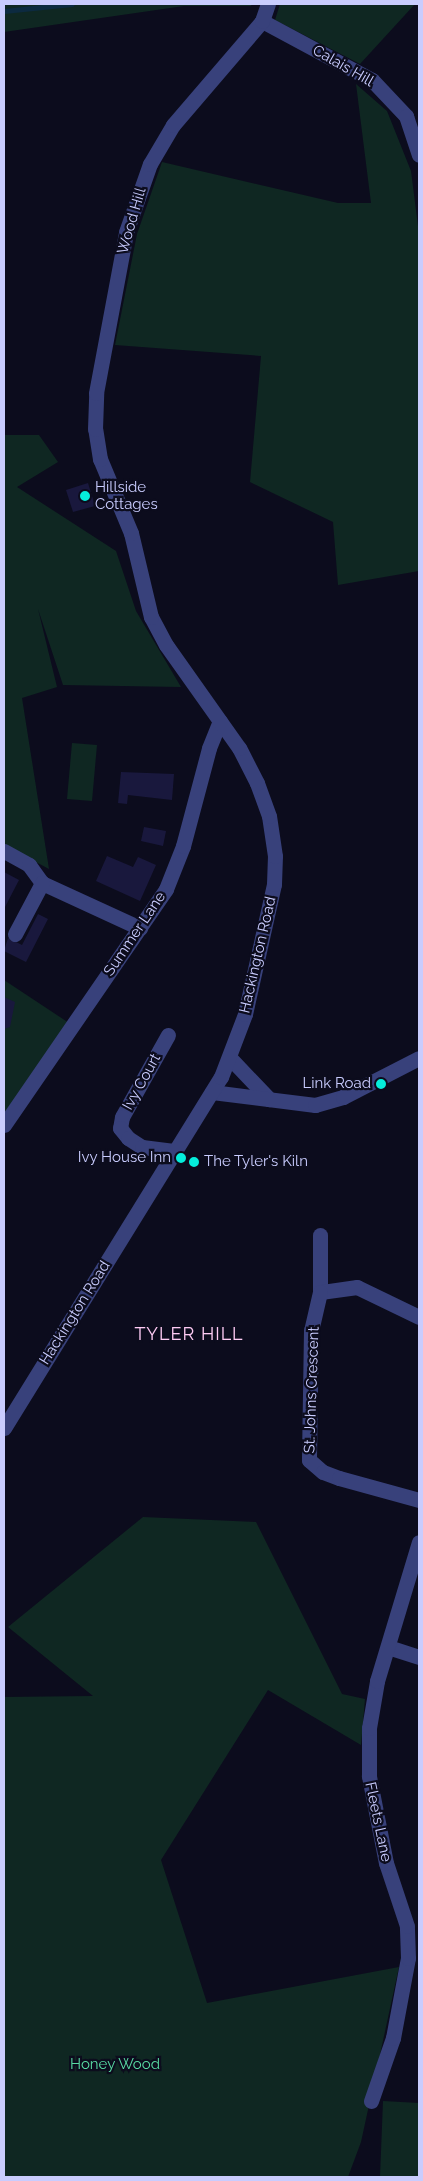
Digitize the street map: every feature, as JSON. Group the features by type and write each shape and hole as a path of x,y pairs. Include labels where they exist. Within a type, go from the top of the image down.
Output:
{"street":[{"path":"262,21 268,4"},
{"name":"Calais Hill","path":"262,21 372,80 406,116 419,155"},
{"name":"Wood Hill","path":"100,458 95,429 96,393 126,232 140,189 150,164 173,125 262,21"},
{"name":"Hackington Road","path":"4,1428 212,1092 230,1058 264,938 274,884 274,856 269,816 257,783 239,748 151,618 130,533 100,458"},
{"name":"Summer Lane","path":"4,1124 166,889 183,846 208,748 220,721"},
{"path":"4,851 29,865 42,883 140,928"},
{"path":"15,934 42,883"},
{"name":"Ivy Court","path":"168,1035 122,1118 120,1128 128,1138 142,1147 174,1151"},
{"path":"230,1058 269,1098"},
{"path":"212,1092 316,1105 343,1097 419,1058"},
{"name":"St. Johns Crescent","path":"320,1235 320,1292 311,1330 309,1460 323,1472 339,1478 419,1500"},
{"path":"320,1292 357,1287 419,1317"},
{"name":"Fleets Lane","path":"371,2101 393,2038 408,1958 407,1926 384,1854 369,1776 369,1728 378,1681 419,1542"},
{"path":"388,1648 419,1657"}],"green space":[{"path":"4,4 252,4 251,6 184,6 4,32"},
{"path":"280,4 415,4 360,64 275,20"},
{"path":"356,84 387,111 411,171 419,234 419,571 338,585 333,522 250,482 261,356 115,345 137,234 162,162 338,203 371,203"},
{"path":"4,435 39,435 58,462 17,487 116,551 136,611 181,687 63,685 38,609 57,687 22,698 49,869 4,845"},
{"path":"72,743 97,745 92,801 67,799"},
{"path":"4,980 72,1025 4,1116"},
{"name":"Honey Wood","path":"143,1517 256,1522 342,1694 365,1699 361,1745 268,1690 161,1860 207,2003 399,1967 361,2142 348,2177 4,2177 4,1697 93,1696 8,1627"},
{"path":"383,2101 419,2103 419,2177 380,2177"}],"building":[{"path":"88,483 95,506 73,512 66,490"},
{"path":"121,772 174,774 172,800 128,795 127,804 118,803"},
{"path":"144,827 166,831 163,846 141,841"},
{"path":"107,856 133,867 138,857 156,865 140,901 96,881"},
{"path":"4,872 19,880 4,909"},
{"path":"38,914 48,919 26,962 4,951 8,938 22,945"},
{"path":"4,997 15,1002 10,1027 4,1029"}],"waterway":[{"path":"4,11 72,4"}],"place":[{"name":"Hillside Cottages","path":"85,496"},
{"name":"Link Road","path":"381,1084"},
{"name":"Ivy House Inn","path":"181,1158"},
{"name":"The Tyler's Kiln","path":"194,1162"}],"district":[{"name":"TYLER HILL","path":"189,1334"}]}
